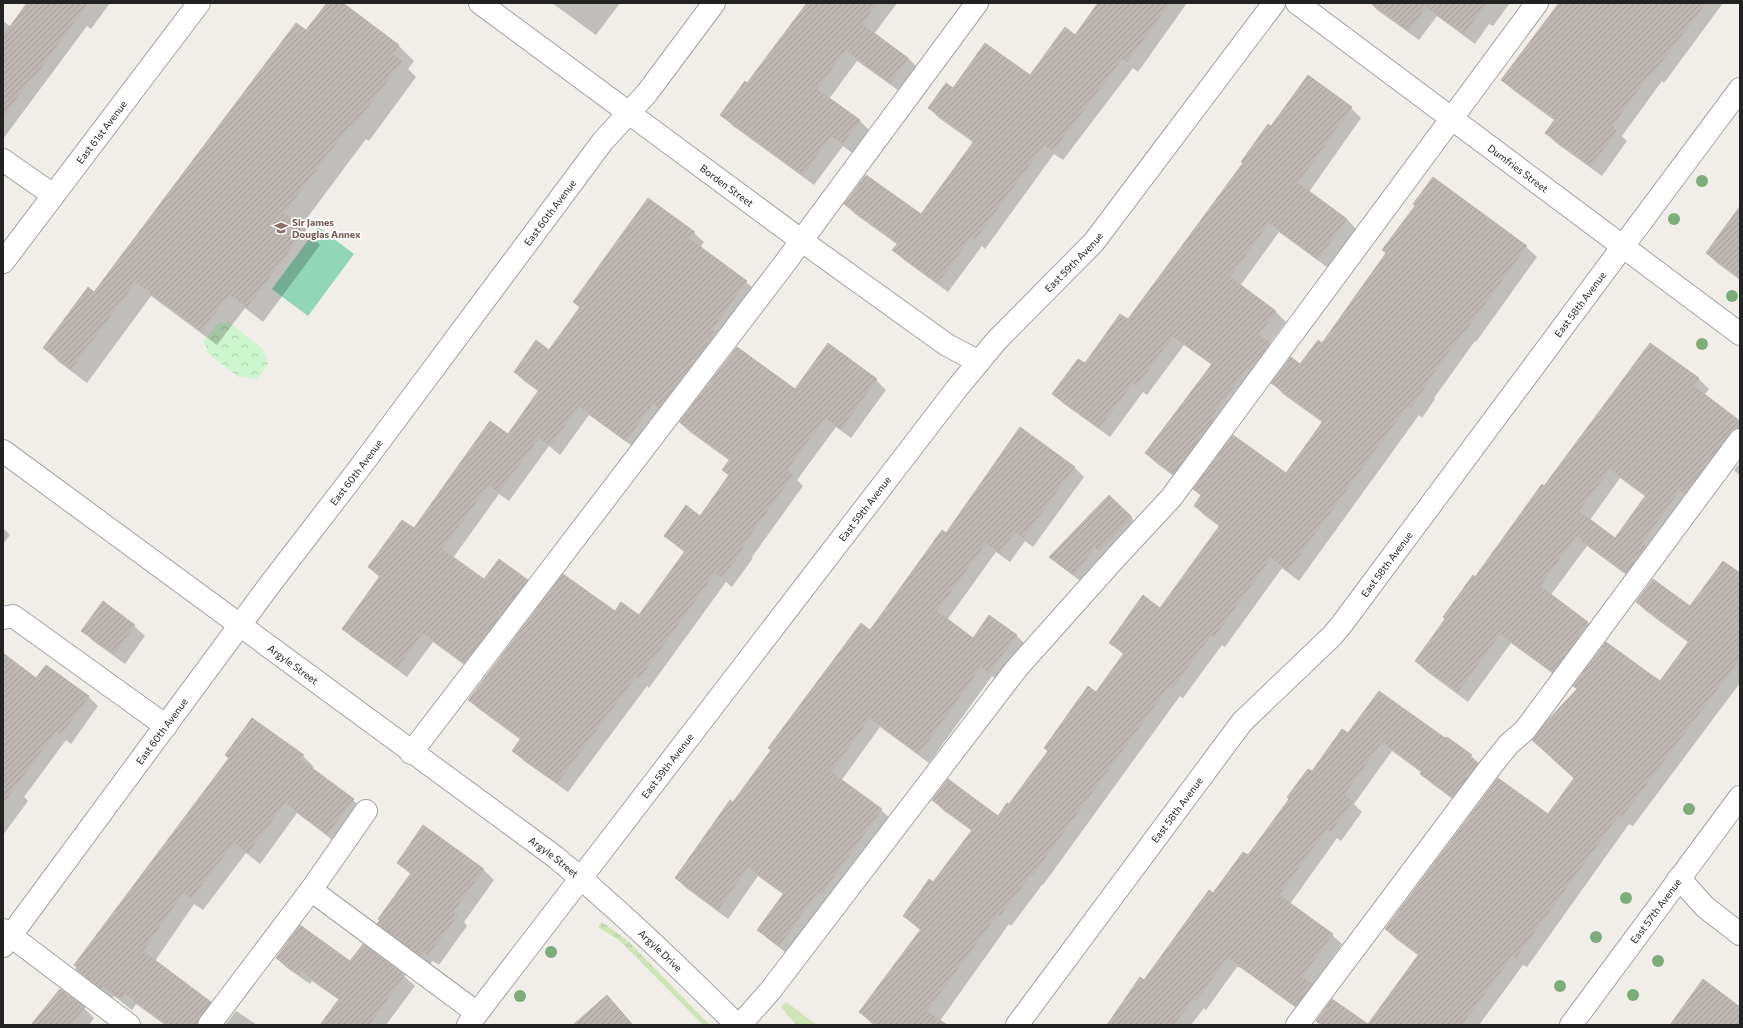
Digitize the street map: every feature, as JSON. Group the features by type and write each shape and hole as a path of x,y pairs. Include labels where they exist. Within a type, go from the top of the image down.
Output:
{"street":[{"name":"East 61st Avenue","path":"3,262 199,3"},
{"name":"Borden Street","path":"480,3 629,114 947,346 979,362"},
{"name":"East 60th Avenue","path":"6,937 166,726 603,141 647,93 714,3"},
{"path":"411,753 802,241 977,3"},
{"name":"East 59th Avenue","path":"473,1019 882,485 997,340 1094,242 1274,3"},
{"name":"Dumfries Street","path":"1297,3 1740,334"},
{"path":"740,1025 770,991 1017,668 1171,498 1537,3"},
{"name":"East 58th Avenue","path":"1017,1025 1242,722 1332,636 1342,624 1740,89"},
{"path":"3,160 53,195"},
{"path":"1297,1025 1492,765 1508,745 1525,730 1740,440"},
{"name":"Argyle Street","path":"3,452 411,753 554,856 581,878"},
{"path":"3,618 13,616 166,726"},
{"name":"East 57th Avenue","path":"1571,1025 1678,878 1740,797"},
{"path":"210,1025 311,890 366,811"},
{"name":"Argyle Drive","path":"581,878 664,952 736,1025"},
{"path":"1678,878 1705,907 1740,934"},
{"path":"311,890 473,1019"},
{"path":"6,937 129,1025"}],"green space":[{"path":"318,227 354,254 308,316 272,289"},
{"path":"229,322 263,349 268,364 257,379 238,377 208,353 204,341 217,324"},
{"path":"602,922 628,941 710,1025 703,1025 620,941 598,927"},
{"path":"786,1002 817,1025 796,1025 781,1007"}],"building":[{"path":"27,3 88,3 33,79 31,78 3,117 3,36"},
{"path":"327,3 343,3 399,45 393,54 402,61 353,127 350,125 284,213 306,229 247,307 229,294 201,331 136,282 71,369 43,348 88,287 94,292 296,23 306,30"},
{"path":"807,3 877,3 862,24 908,58 890,83 846,50 817,89 860,120 843,144 831,136 803,175 720,115 745,81 747,83"},
{"path":"1098,3 1170,3 1127,62 1122,59 1053,151 1044,145 975,240 971,237 938,283 892,250 898,243 844,204 866,175 921,214 974,141 928,108 946,83 953,88 985,43 1030,75 1065,27 1075,35"},
{"path":"1370,3 1487,3 1464,34 1426,7 1409,31"},
{"path":"1559,3 1706,3 1653,73 1651,72 1612,126 1617,131 1591,166 1545,133 1555,119 1501,80"},
{"path":"1308,75 1352,107 1298,183 1347,219 1318,259 1269,223 1230,277 1276,311 1259,335 1270,343 1251,369 1248,367 1211,418 1213,420 1173,474 1145,453 1212,364 1173,336 1137,386 1133,383 1099,428 1052,394 1078,359 1085,363 1120,314 1128,319 1243,163 1241,162 1268,124 1271,126"},
{"path":"1433,177 1527,246 1465,332 1464,331 1411,408 1408,405 1288,571 1271,558 1214,637 1211,635 1172,689 1169,686 1032,876 1031,875 1000,916 998,914 927,1011 947,1025 876,1025 859,1012 921,929 903,916 929,879 933,882 972,830 932,800 948,779 998,816 1007,803 1009,804 1048,751 1044,748 1088,686 1096,692 1124,653 1109,643 1143,595 1160,608 1220,525 1194,506 1201,495 1193,489 1233,435 1286,473 1323,421 1271,383 1291,357 1300,364 1318,340 1322,343 1386,253 1382,250 1415,206 1413,204"},
{"path":"648,198 695,232 690,239 747,281 712,329 716,332 659,408 653,403 626,441 579,406 550,446 539,438 499,492 489,485 442,549 484,579 499,559 528,580 464,663 423,633 397,668 342,629 380,576 368,567 402,520 414,528 490,421 508,434 539,390 514,372 536,340 549,350 580,307 573,302"},
{"path":"1740,206 1740,278 1706,253"},
{"path":"828,343 877,379 841,429 825,418 787,470 793,475 722,578 715,573 639,679 636,677 557,783 512,751 521,738 468,700 563,574 615,611 621,602 639,615 685,551 664,536 686,505 700,516 729,475 722,470 730,459 679,422 737,347 795,389"},
{"path":"1650,343 1699,378 1694,386 1740,421 1740,428 1735,429 1730,433 1684,494 1680,490 1642,543 1646,546 1626,573 1576,536 1540,586 1588,622 1553,672 1500,634 1458,692 1415,661 1445,619 1443,617 1473,575 1475,577 1542,484 1544,486","holes":["1610,469 1646,495 1615,538 1579,511"]},
{"path":"1020,427 1075,467 1023,538 1015,532 1000,553 986,543 937,611 973,638 989,615 1017,635 989,673 981,667 919,754 870,718 831,772 882,809 821,895 818,892 779,946 757,930 784,893 748,867 718,910 675,878 730,800 733,802 771,750 768,748 861,623 870,630 942,530 946,533"},
{"path":"1109,495 1132,517 1099,551 1095,547 1074,575 1049,557"},
{"path":"1723,561 1740,573 1740,659 1622,817 1619,815 1516,958 1513,955 1462,1025 1321,1025 1316,1021 1332,999 1368,1024 1419,954 1385,929 1498,778 1548,814 1574,778 1532,740 1547,721 1577,689 1573,686 1606,642 1660,681 1689,641 1636,602 1653,579 1690,606"},
{"path":"103,601 135,625 114,654 81,631"},
{"path":"3,653 36,678 46,665 89,696 61,735 56,731 3,804"},
{"path":"1379,691 1445,738 1447,737 1472,755 1470,757 1478,763 1452,797 1420,774 1422,771 1382,742 1344,795 1353,801 1331,832 1327,829 1279,895 1333,934 1302,977 1312,984 1295,1006 1227,958 1196,1001 1193,999 1174,1025 1107,1025 1140,977 1144,980 1209,890 1213,893 1243,852 1248,855 1289,799 1287,797 1308,769 1312,771 1342,729 1348,733"},
{"path":"252,718 304,755 300,759 354,799 327,834 285,803 248,853 234,843 191,899 183,893 143,951 211,1002 199,1017 197,1025 168,1025 125,994 121,999 102,986 100,988 76,969 77,967 74,965 229,758 225,755"},
{"path":"423,825 484,869 453,912 458,915 428,955 422,951 420,955 377,924 380,920 378,919 411,873 397,863"},
{"path":"300,925 350,961 363,944 405,975 369,1025 320,1025 339,999 301,971 299,975 276,958"},
{"path":"1703,979 1740,1007 1740,1025 1670,1025"},
{"path":"60,989 85,1007 70,1025 31,1025"},
{"path":"607,995 633,1025 573,1025"}],"place":[{"name":"Sir James Douglas Annex","path":"281,228"}]}
